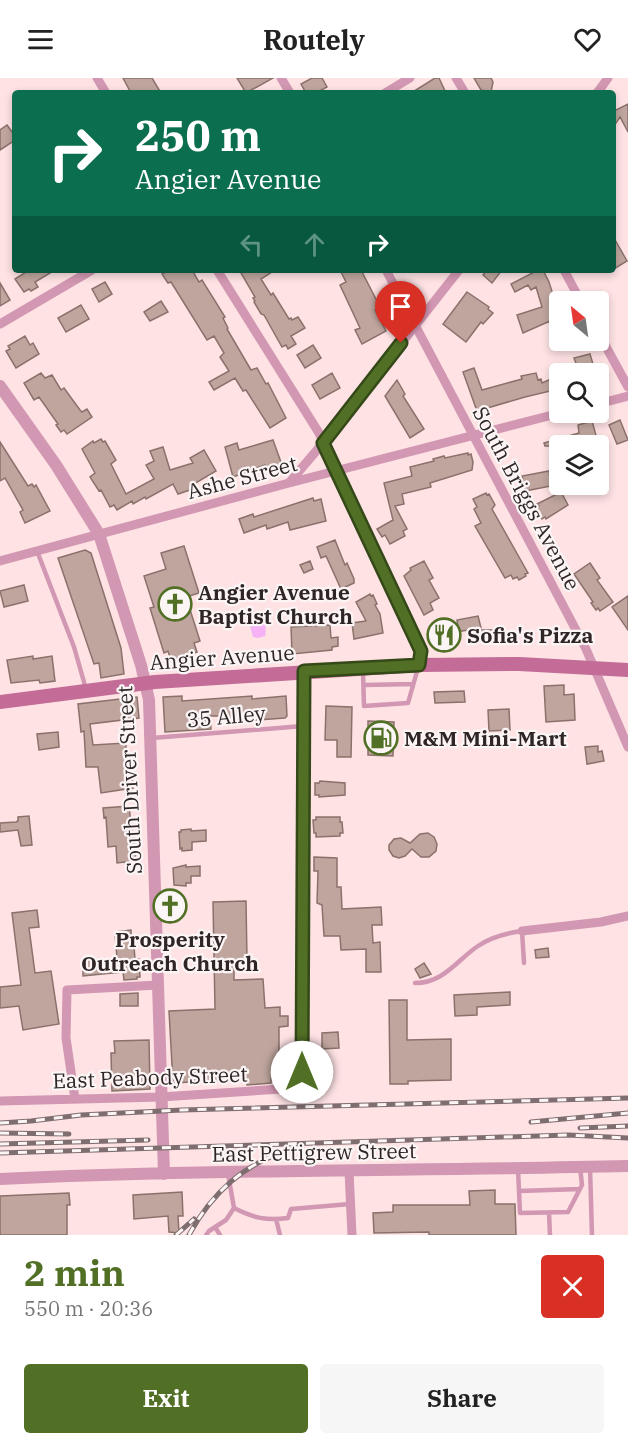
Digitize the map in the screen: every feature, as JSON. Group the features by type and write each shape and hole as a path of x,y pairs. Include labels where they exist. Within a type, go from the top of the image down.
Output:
{"main road":[{"name":"Angier Avenue","path":"0,702 146,683 419,665 500,663 628,670"}],"street":[{"path":"391,90 410,78"},
{"path":"0,324 87,273"},
{"path":"219,273 319,433 421,651 419,665"},
{"name":"South Briggs Avenue","path":"388,273 586,649 628,747"},
{"path":"289,483 457,273"},
{"path":"566,273 576,291"},
{"path":"608,351 628,387"},
{"name":"South Driver Street","path":"0,386 61,473 99,534 122,600 146,683 149,700 164,1173"},
{"path":"609,401 628,396"},
{"name":"Ashe Street","path":"0,561 549,416"},
{"path":"304,671 304,726"},
{"name":"East Peabody Street","path":"0,1101 161,1097 291,1088 300,1082 302,1072 304,726"},
{"path":"522,931 601,922 628,916"},
{"path":"75,1099 66,1038 67,990 158,985"},
{"name":"East Pettigrew Street","path":"0,1179 164,1173 628,1166"},
{"path":"349,1171 352,1235"}],"lane":[{"path":"37,551 74,647 85,692"},
{"path":"363,669 364,706 408,703 419,665"},
{"path":"364,686 413,684"},
{"name":"35 Alley","path":"150,739 304,726"},
{"path":"415,983 423,983 456,966 478,945 500,936 522,931 524,963"},
{"path":"518,1169 520,1213 549,1213 568,1212 582,1185 585,1167"},
{"path":"585,1167 592,1235"},
{"path":"206,1235 226,1220 234,1208 228,1172"},
{"path":"519,1191 580,1189"},
{"path":"234,1208 255,1218 276,1220 288,1218 291,1209 350,1204"},
{"path":"549,1213 550,1235"},
{"path":"276,1220 280,1235"},
{"path":"215,1227 220,1235"}],"shaded area":[{"path":"259,611 264,619 266,630 265,636 258,638 253,637 247,615"}],"building":[{"path":"123,78 152,78 159,90 129,90"},
{"path":"237,78 273,78 251,90 244,90"},
{"path":"312,78 322,78 327,87 322,90 304,90 301,84"},
{"path":"435,78 439,78 445,90 416,90"},
{"path":"474,78 491,78 493,82 491,90 481,90"},
{"path":"628,104 628,132 620,117 616,123 616,110"},
{"path":"7,125 12,132 12,142 0,150 0,130"},
{"path":"616,242 627,261 616,268"},
{"path":"24,273 50,273 35,282 38,287 31,291 29,289 24,292 15,279"},
{"path":"194,273 199,282 202,280 225,317 223,318 227,329 251,370 257,368 266,384 268,383 286,418 270,428 246,390 243,391 235,378 214,390 209,382 229,371 220,357 224,353 214,336 207,340 171,282 168,283 162,274"},
{"path":"241,273 270,273 261,279 271,295 273,293 289,319 298,317 305,328 291,336 296,344 288,349 286,345 282,347 254,302 255,297"},
{"path":"342,273 363,273 380,307 375,310 386,331 362,344 355,330 360,328 340,285 346,282"},
{"path":"485,273 500,273 492,283 483,275"},
{"path":"532,273 544,273 552,291 549,291 549,321 523,333 517,315 542,307 536,287 531,290 528,285 515,292 511,284"},
{"path":"105,282 112,294 99,302 92,289"},
{"path":"0,283 10,300 0,306"},
{"path":"467,292 489,307 488,309 493,313 483,324 481,322 466,342 443,324"},
{"path":"161,301 168,312 150,321 144,312"},
{"path":"81,305 89,319 66,332 58,318"},
{"path":"25,336 30,345 33,343 39,354 16,368 6,351 10,349 8,346"},
{"path":"313,345 321,358 305,368 297,355"},
{"path":"590,354 593,363 576,363 574,358"},
{"path":"474,368 482,390 536,373 538,380 541,379 542,383 549,380 549,391 477,411 463,372"},
{"path":"41,373 45,378 52,375 61,390 64,388 80,410 82,412 87,409 92,417 67,434 64,430 61,432 39,397 34,400 24,383"},
{"path":"332,373 340,388 320,399 312,385"},
{"path":"397,380 405,394 403,396 424,429 410,438 385,396"},
{"path":"620,420 628,440 617,444 609,425"},
{"path":"593,423 596,435 572,435 579,433 578,425"},
{"path":"101,439 105,441 116,460 111,464 126,494 154,479 146,465 154,461 150,451 163,447 170,470 193,463 190,458 204,450 216,471 192,485 193,489 178,494 173,484 146,499 145,497 133,504 132,501 117,510 114,505 110,507 101,490 99,491 90,477 95,473 82,449 93,441 94,443"},
{"path":"273,440 282,465 266,469 265,465 233,477 225,447 237,443 239,450"},
{"path":"0,442 28,486 36,485 50,511 25,523 20,512 23,510 5,478 0,481"},
{"path":"468,453 468,455 471,454 473,462 472,470 430,483 431,487 402,494 404,504 395,506 407,529 403,531 405,536 390,544 385,535 382,537 377,529 393,520 384,483 412,476 410,467 444,456 445,458"},
{"path":"549,471 549,486 525,491 522,476"},
{"path":"486,493 495,505 492,509 528,573 519,580 517,577 513,579 511,575 505,578 475,526 481,523 474,509 477,507 473,499"},
{"path":"555,495 563,495 568,505 546,519 545,517 542,519 536,508 539,506 537,504"},
{"path":"313,498 314,501 321,499 326,521 290,530 288,522 267,529 266,525 244,533 239,519 253,514 254,517"},
{"path":"335,540 345,565 347,563 354,579 354,583 341,589 326,556 321,558 317,547"},
{"name":"Angier Avenue Baptist Church","path":"184,546 199,593 186,597 200,641 194,643 197,652 171,661 168,651 164,653 150,608 154,607 144,576 166,569 161,553"},
{"path":"85,550 91,553 121,648 124,674 101,678 99,663 94,664 58,558"},
{"path":"310,561 313,569 304,573 300,565"},
{"path":"424,561 433,578 429,580 439,598 430,603 433,610 424,615 404,576 411,570 410,568"},
{"path":"590,563 600,578 597,580 613,602 600,611 598,608 596,610 591,603 593,602 574,574"},
{"path":"24,585 28,601 4,607 0,591"},
{"path":"370,594 373,595 377,604 375,605 380,614 383,633 354,639 352,623 366,621 356,602"},
{"path":"628,596 628,630 612,607"},
{"path":"478,616 481,628 450,633 449,645 437,643 440,625 458,628 457,620"},
{"path":"330,625 331,638 338,637 338,646 332,647 332,650 292,654 291,627"},
{"path":"482,630 493,630 494,643 483,643"},
{"path":"33,656 33,659 52,656 55,681 11,683 7,660"},
{"path":"564,685 564,695 574,694 575,720 546,722 544,686"},
{"path":"464,691 465,702 435,703 434,692"},
{"path":"182,696 182,701 286,696 287,716 229,722 229,716 210,716 211,729 165,732 163,697"},
{"path":"137,697 139,718 90,724 93,745 126,743 126,771 129,778 132,778 133,788 101,793 98,767 86,767 84,731 81,732 78,704"},
{"path":"326,706 352,707 351,757 337,757 337,740 325,740"},
{"path":"509,709 510,730 489,731 488,710"},
{"name":"M&M Mini-Mart","path":"368,721 394,722 393,756 368,755"},
{"path":"58,732 59,747 39,750 37,734"},
{"path":"598,746 598,752 602,751 604,761 587,764 585,747"},
{"path":"320,781 345,783 345,795 319,797 315,795 315,783"},
{"path":"129,806 136,865 126,866 125,862 117,863 116,846 108,847 106,817 104,818 103,808"},
{"path":"29,816 32,845 21,846 18,830 0,832 0,823 16,822 18,817"},
{"path":"316,817 340,817 343,833 340,833 340,836 316,837 313,820 316,820"},
{"path":"191,829 191,831 206,830 206,841 192,842 192,850 182,851 179,832"},
{"path":"428,833 434,837 437,844 436,851 429,857 421,857 412,849 399,858 393,856 389,850 389,845 394,839 401,838 410,843 420,834"},
{"path":"314,857 337,858 337,887 341,887 342,909 381,907 382,925 372,925 373,943 380,942 381,972 366,972 366,949 341,950 340,936 324,936 322,905 317,903 318,871 314,871"},
{"path":"186,865 186,867 200,866 200,876 191,876 191,883 186,883 186,886 174,885 173,868"},
{"path":"246,901 247,960 234,960 234,980 263,979 265,1008 280,1007 280,1016 288,1016 288,1026 279,1027 279,1078 271,1078 271,1083 247,1085 247,1079 173,1083 169,1011 215,1009 213,902"},
{"path":"37,910 39,927 29,928 35,973 51,971 59,1024 23,1030 19,1006 0,1008 0,987 21,985 12,913"},
{"path":"131,930 135,959 139,959 140,977 124,980 123,972 83,976 83,961 117,959 115,932"},
{"path":"548,948 549,957 536,958 535,950"},
{"path":"424,963 431,974 420,978 415,969"},
{"path":"510,992 510,1005 477,1007 477,1015 455,1016 454,995"},
{"path":"138,993 138,1006 120,1006 120,994"},
{"path":"389,1000 407,1000 407,1040 451,1039 451,1080 408,1081 408,1084 390,1084"},
{"path":"338,1032 339,1048 322,1049 322,1033"},
{"path":"149,1040 150,1089 112,1091 111,1053 115,1053 114,1041"},
{"path":"495,1190 495,1204 515,1204 516,1235 374,1233 373,1213 393,1212 393,1205 470,1205 469,1191"},
{"path":"182,1192 183,1216 178,1216 179,1233 169,1232 168,1216 134,1219 133,1195"},
{"path":"69,1193 67,1235 0,1235 0,1196"}],"railway":[{"path":"0,1123 81,1115 182,1110 628,1098"},
{"path":"531,1122 628,1113"},
{"path":"580,1128 628,1126"},
{"path":"0,1133 69,1134"},
{"path":"0,1153 568,1135 628,1138"},
{"path":"0,1144 148,1140"},
{"path":"189,1235 219,1193 244,1171 274,1155 291,1150"},
{"path":"176,1235 194,1219"}],"place":[{"name":"Angier Avenue Baptist Church","path":"175,604"},
{"name":"Sofia's Pizza","path":"444,635"},
{"name":"M&M Mini-Mart","path":"381,738"},
{"name":"Prosperity Outreach Church","path":"170,906"}],"route":[{"path":"302,1072 304,671 419,665 421,651 323,443 401,343"}]}
